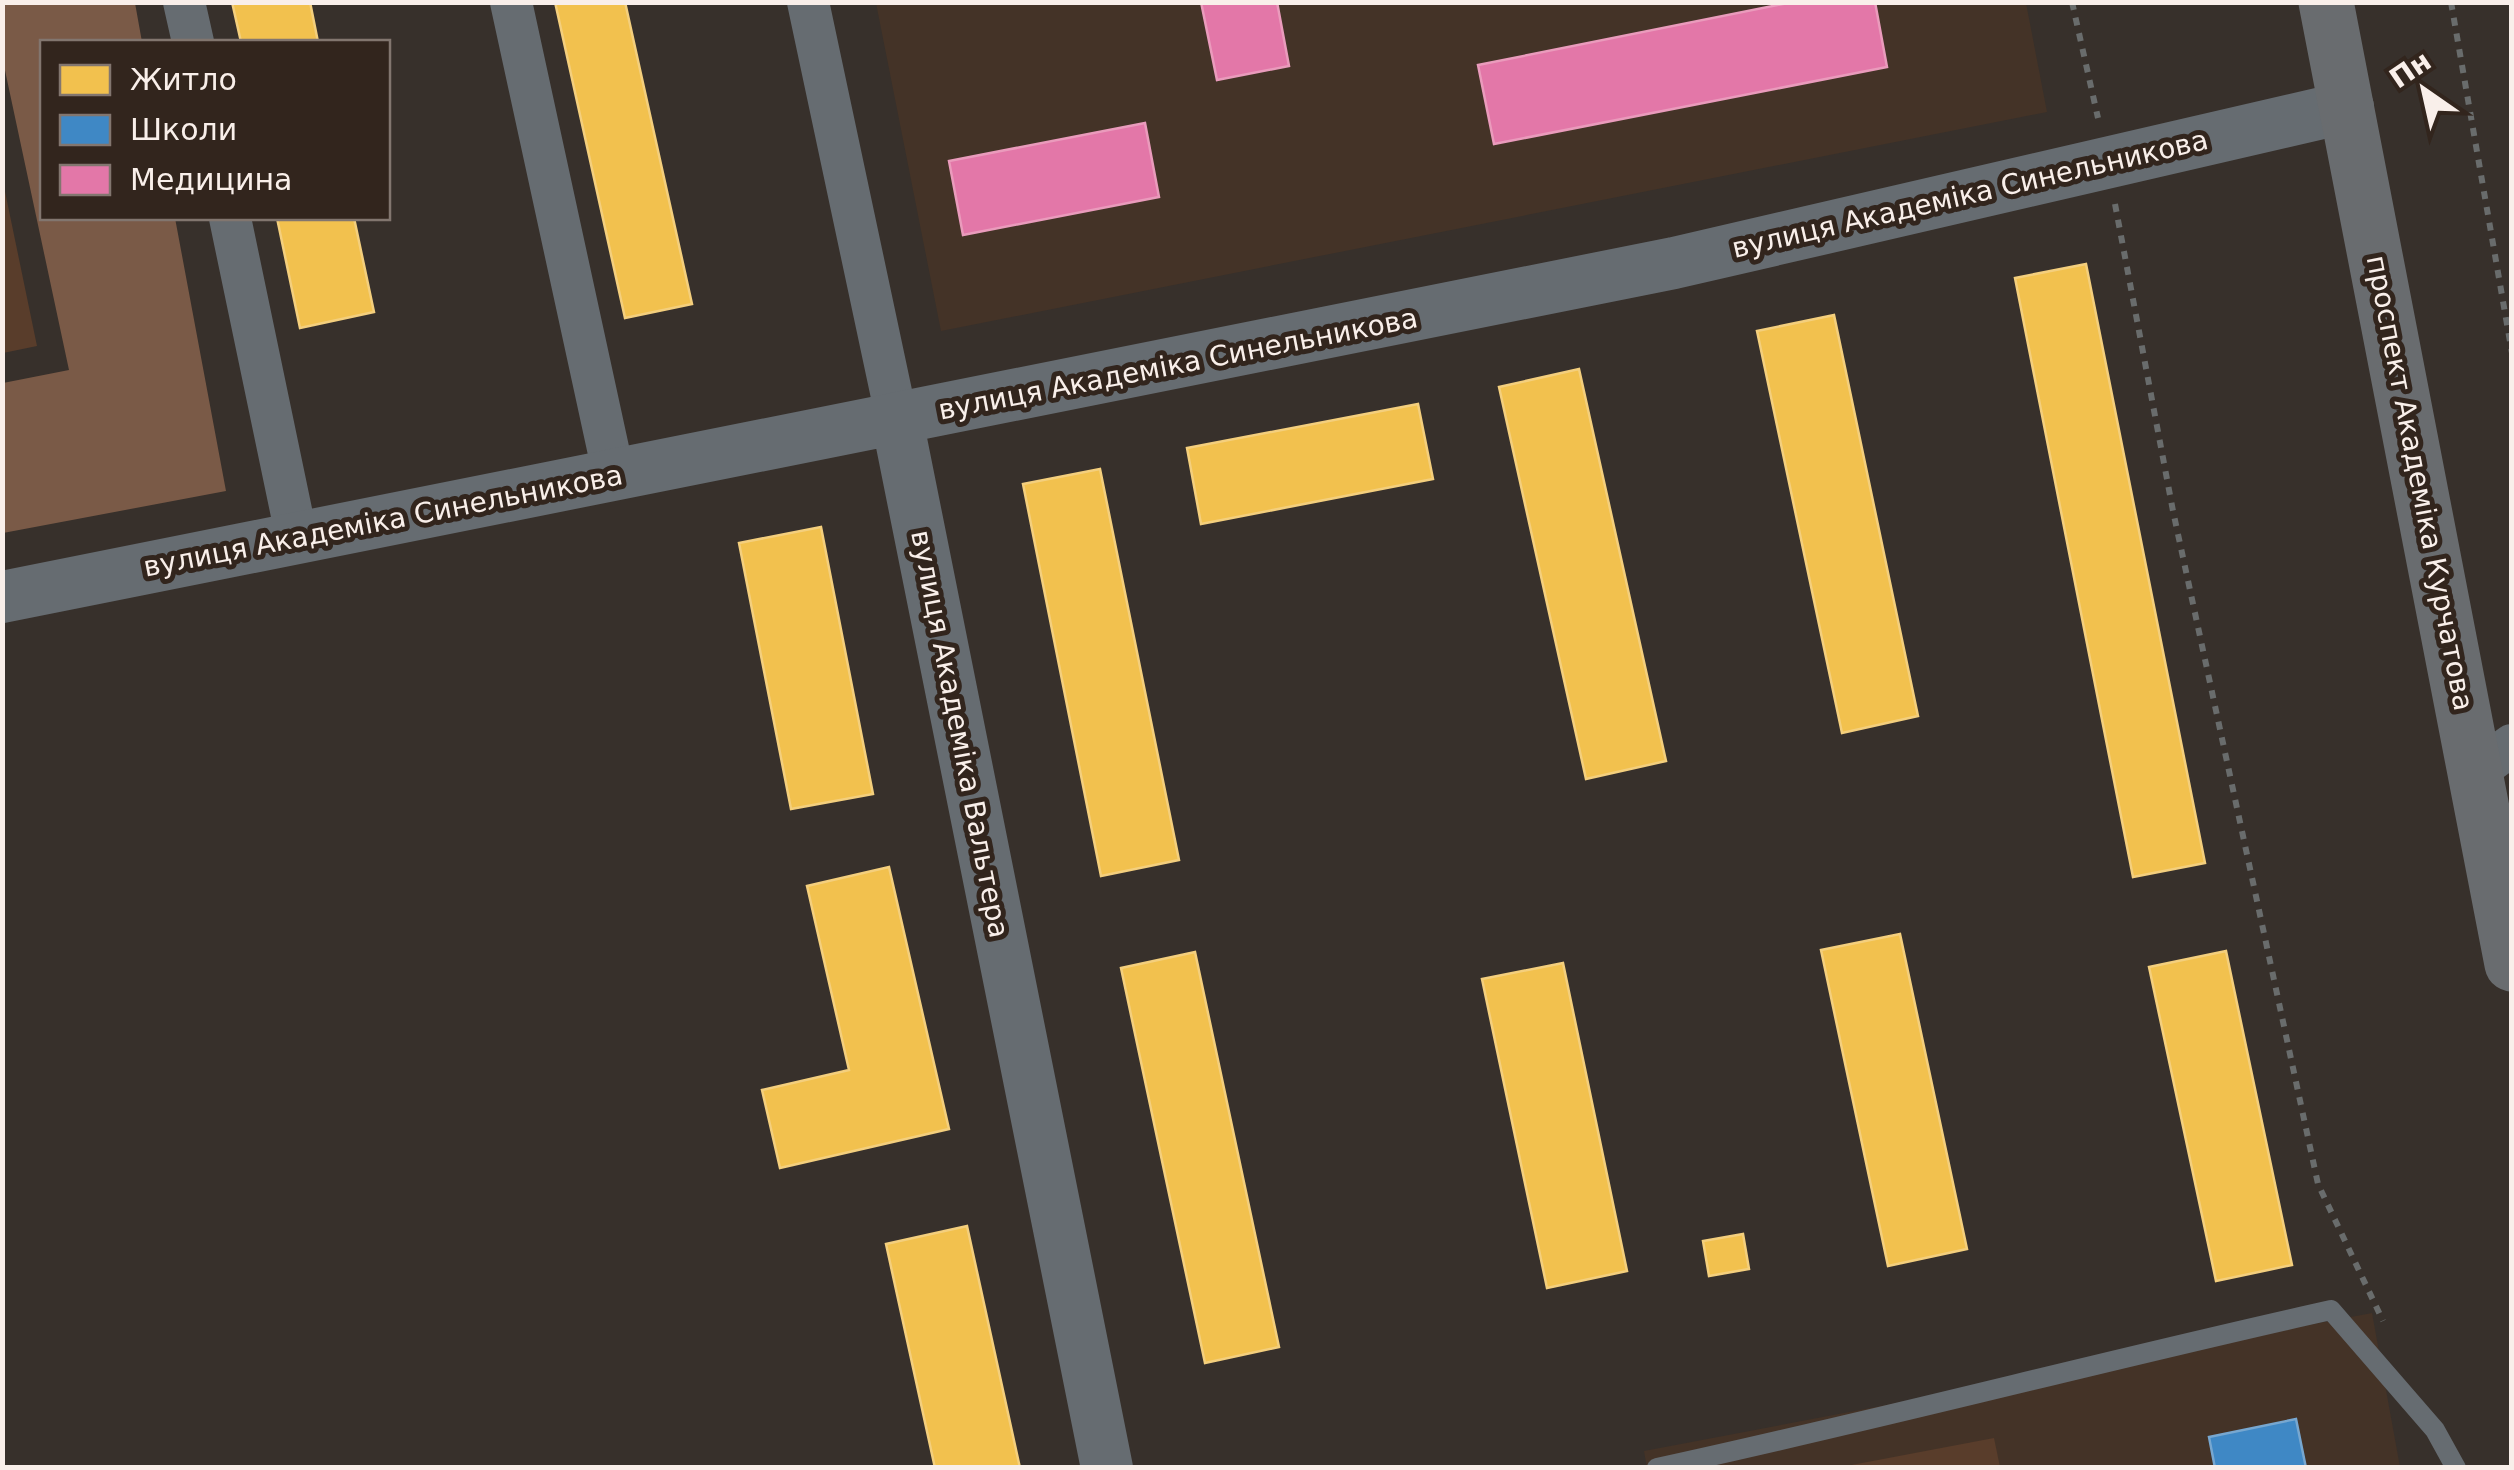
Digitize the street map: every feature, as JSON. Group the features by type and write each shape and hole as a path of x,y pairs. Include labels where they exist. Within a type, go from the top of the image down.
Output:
{"main road":[{"name":"проспект Академіка Курчатова","path":"2326,2 2493,759 2512,964"}],"street":[{"path":"184,2 192,40"},
{"path":"511,2 614,476"},
{"name":"вулиця Академіка Вальтера","path":"808,2 897,420 1106,1468"},
{"name":"вулиця Академіка Синельникова","path":"2,597 1674,263 2348,106"},
{"path":"230,220 297,538"}],"lane":[{"path":"1657,1468 1825,1432 2332,1310 2434,1430 2456,1468"}],"path":[{"path":"2072,2 2107,162 2173,511 2318,1184 2385,1325"},
{"path":"2452,2 2512,352"}],"shaded area":[{"path":"3,2 135,3 142,40 40,40 40,220 175,220 226,491 3,533 3,383 69,370 3,61"},
{"path":"876,3 2026,3 2047,112 941,331"},
{"path":"2,177 37,346 3,353 2,353"},
{"path":"2372,1313 2400,1467 1647,1468 1644,1451"},
{"path":"1994,1438 2000,1467 1841,1467"}],"building: Житло":[{"path":"232,2 310,2 318,40 241,40"},
{"path":"555,2 625,2 692,304 625,318"},
{"path":"277,220 354,220 374,312 300,328"},
{"path":"2086,264 2205,863 2133,877 2015,278"},
{"path":"1834,315 1918,716 1842,733 1757,331"},
{"path":"1579,369 1666,761 1586,779 1499,387"},
{"path":"1418,404 1433,479 1201,524 1187,448"},
{"path":"1100,469 1179,860 1101,876 1023,484"},
{"path":"821,527 873,794 791,809 739,543"},
{"path":"889,867 949,1129 780,1168 762,1090 849,1070 807,886"},
{"path":"1900,934 1967,1249 1888,1266 1821,950"},
{"path":"2226,951 2292,1265 2216,1281 2149,967"},
{"path":"1195,952 1279,1347 1205,1363 1121,968"},
{"path":"1563,963 1627,1271 1547,1288 1482,979"},
{"path":"967,1226 1020,1468 935,1468 886,1244"},
{"path":"1743,1234 1749,1269 1709,1276 1703,1241"}],"building: Школи":[{"path":"2296,1419 2306,1468 2215,1468 2209,1437"}],"building: Медицина":[{"path":"1201,2 1277,2 1289,66 1217,80"},
{"path":"1793,2 1875,2 1887,67 1494,144 1478,65"},
{"path":"1145,123 1159,197 963,235 949,161"}]}
